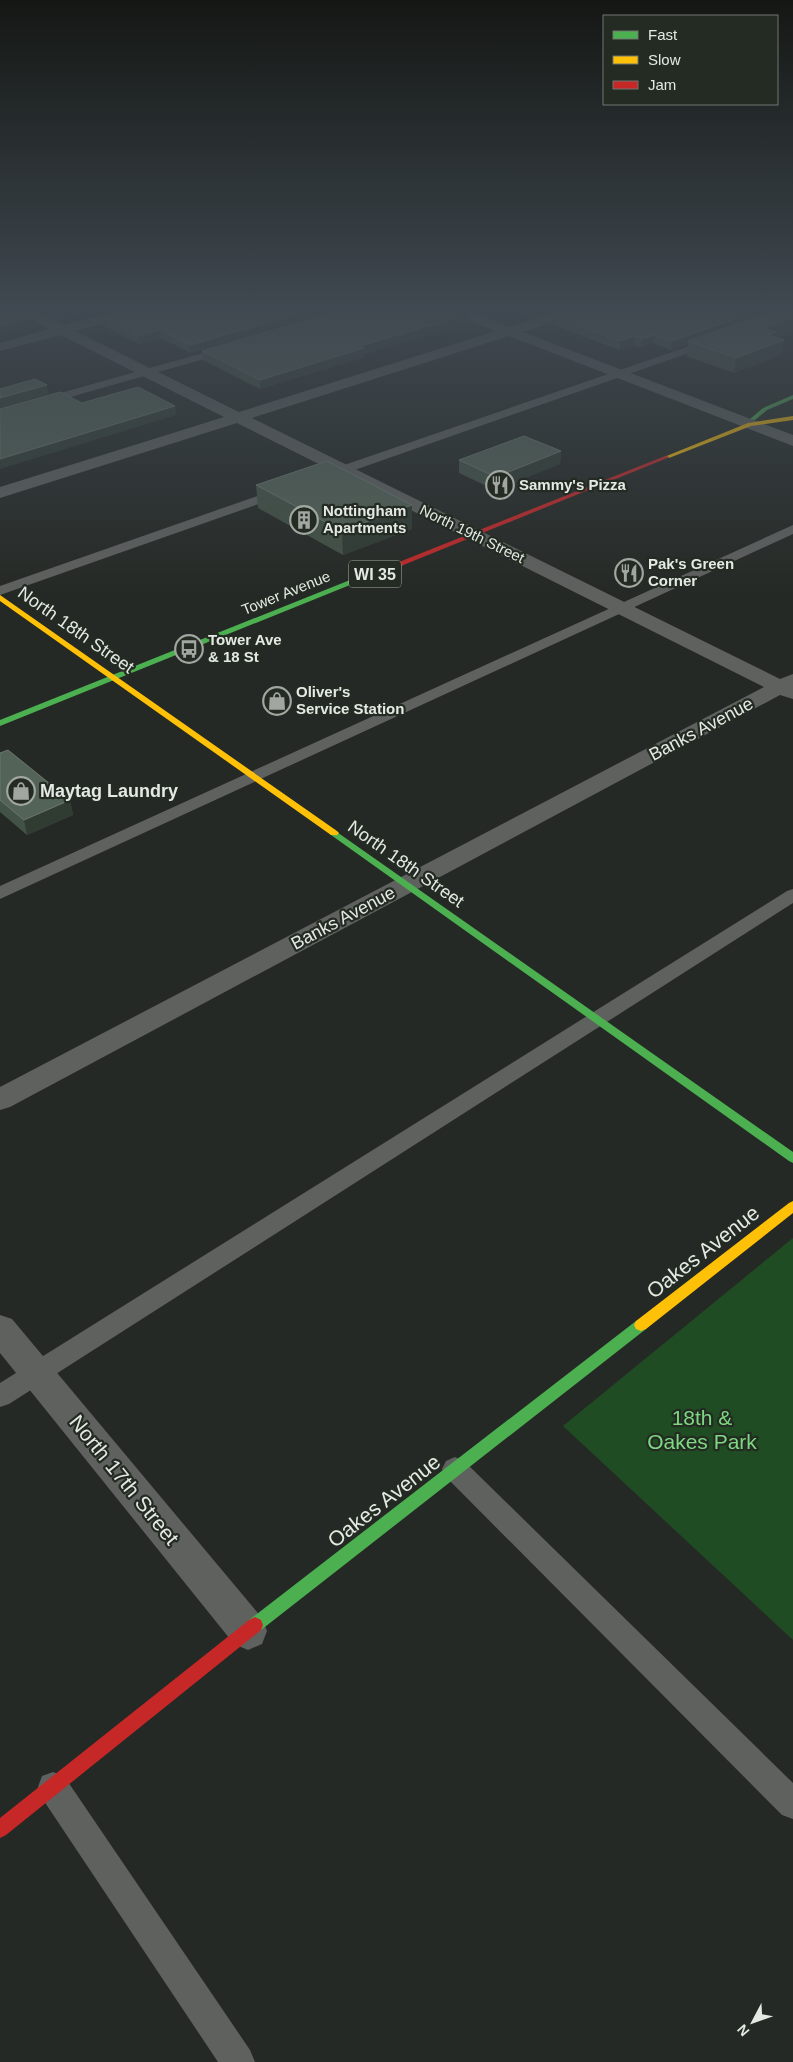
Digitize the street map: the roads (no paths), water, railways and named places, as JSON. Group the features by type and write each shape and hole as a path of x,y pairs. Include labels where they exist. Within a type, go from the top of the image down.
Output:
{"street":[{"name":"North 19th Street","path":"209,403 621,608 789,687"},
{"path":"0,493 285,403"},
{"path":"696,403 793,441"},
{"name":"Tower Avenue","path":"750,424 765,409 778,403"},
{"name":"Tower Avenue","path":"0,723 750,424 793,418"},
{"name":"North 18th Street","path":"0,597 793,1158"},
{"name":"Banks Avenue","path":"0,1100 406,885 789,687"},
{"name":"Oakes Avenue","path":"0,1829 248,1631 793,1206"},
{"name":"North 17th Street","path":"0,1329 248,1631"}],"lane":[{"path":"0,414 38,403"},
{"path":"315,479 535,403"},
{"path":"0,591 298,486"},
{"path":"0,893 255,778 793,529"},
{"path":"0,1396 793,895"},
{"path":"455,1469 793,1804"},
{"path":"53,1788 238,2062"}],"place":[{"name":"Sammy's Pizza","path":"500,485"},
{"name":"Nottingham Apartments","path":"304,520"},
{"name":"Pak's Green Corner","path":"629,573"},
{"name":"Tower Ave & 18 St","path":"189,649"},
{"name":"Oliver's Service Station","path":"277,701"},
{"name":"Maytag Laundry","path":"21,791"}],"park label":[{"name":"18th & Oakes Park","path":"702,1430"}]}
